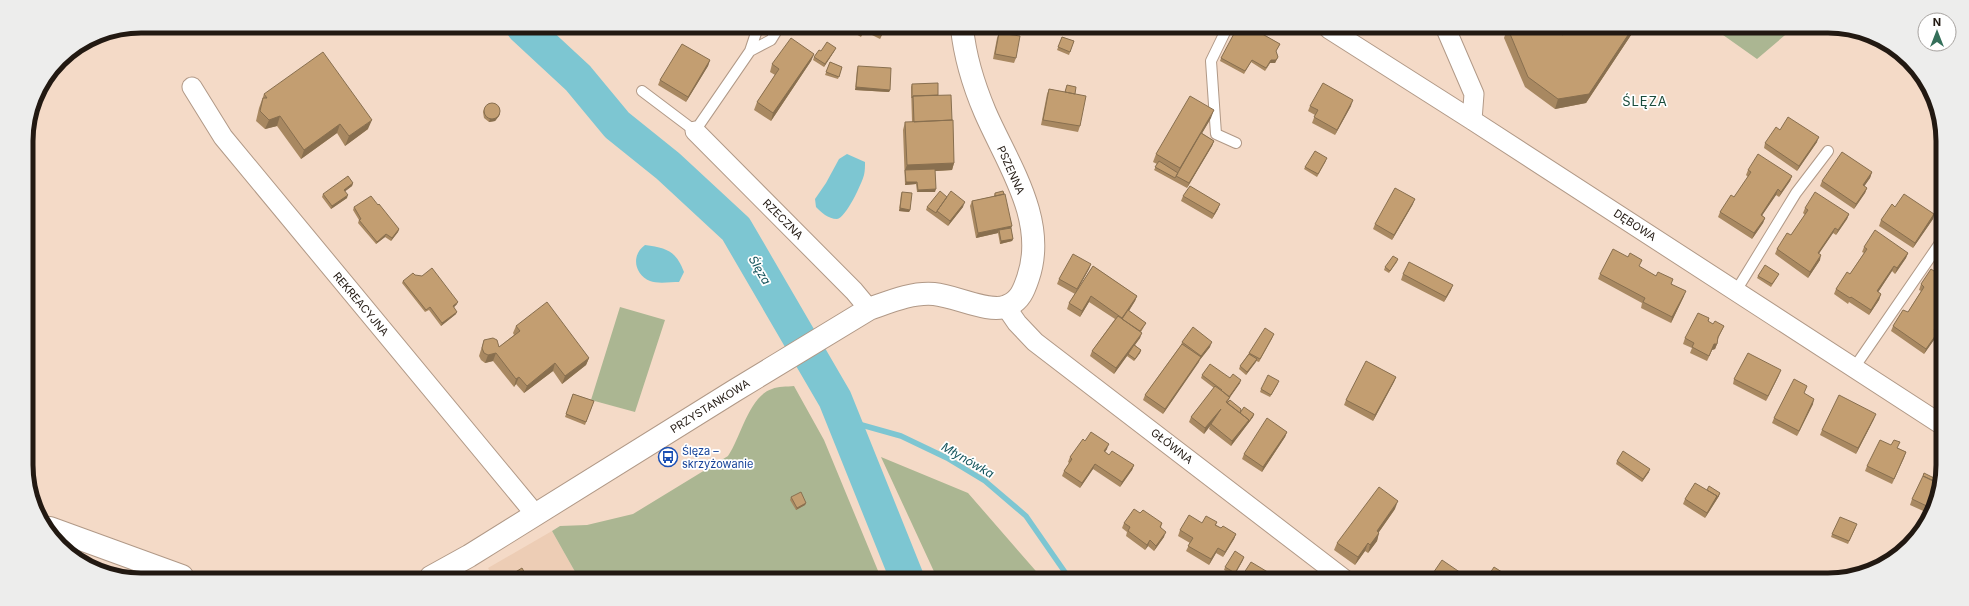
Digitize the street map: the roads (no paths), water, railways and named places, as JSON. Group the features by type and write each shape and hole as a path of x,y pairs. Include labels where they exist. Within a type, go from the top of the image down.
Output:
{"street":[{"name":"PSZENNA","path":"963,33 966,56 982,104 1022,191 1029,214 1033,244 1031,272 1023,293 1012,304 1006,307"},
{"name":"DĘBOWA","path":"1335,33 1936,421"},
{"path":"1448,33 1474,94 1472,120"},
{"name":"REKREACYJNA","path":"192,87 223,137 536,515"},
{"name":"RZECZNA","path":"695,131 854,291 870,309"},
{"name":"PRZYSTANKOWA","path":"438,573 469,556 734,391 870,309 902,298 932,294 950,296 990,308 1006,307"},
{"name":"GŁÓWNA","path":"1006,307 1035,342 1336,573"},
{"path":"54,529 174,573"}],"lane":[{"path":"642,91 695,131 750,51 756,33"},
{"path":"750,51 771,40 775,33"},
{"path":"1225,33 1211,61 1216,134 1236,143"},
{"path":"1736,291 1796,193 1828,151"},
{"path":"1854,368 1936,249"}],"water":[{"path":"847,154 865,162 863,179 845,213 841,217 834,219 825,215 816,207 815,199 826,183 839,159"},
{"path":"645,245 665,249 678,259 684,272 679,282 653,282 640,274 636,264 636,259 641,249"}],"waterway":[{"name":"Ślęza","path":"529,33 578,78 617,125 668,166 736,229 835,399 905,573"},
{"name":"Młynówka","path":"844,420 901,436 947,458 985,481 1026,516 1066,573"}],"place":[{"name":"Ślęza – skrzyżowanie","path":"668,457"}],"district":[{"name":"ŚLĘZA","path":"1645,101"}]}
